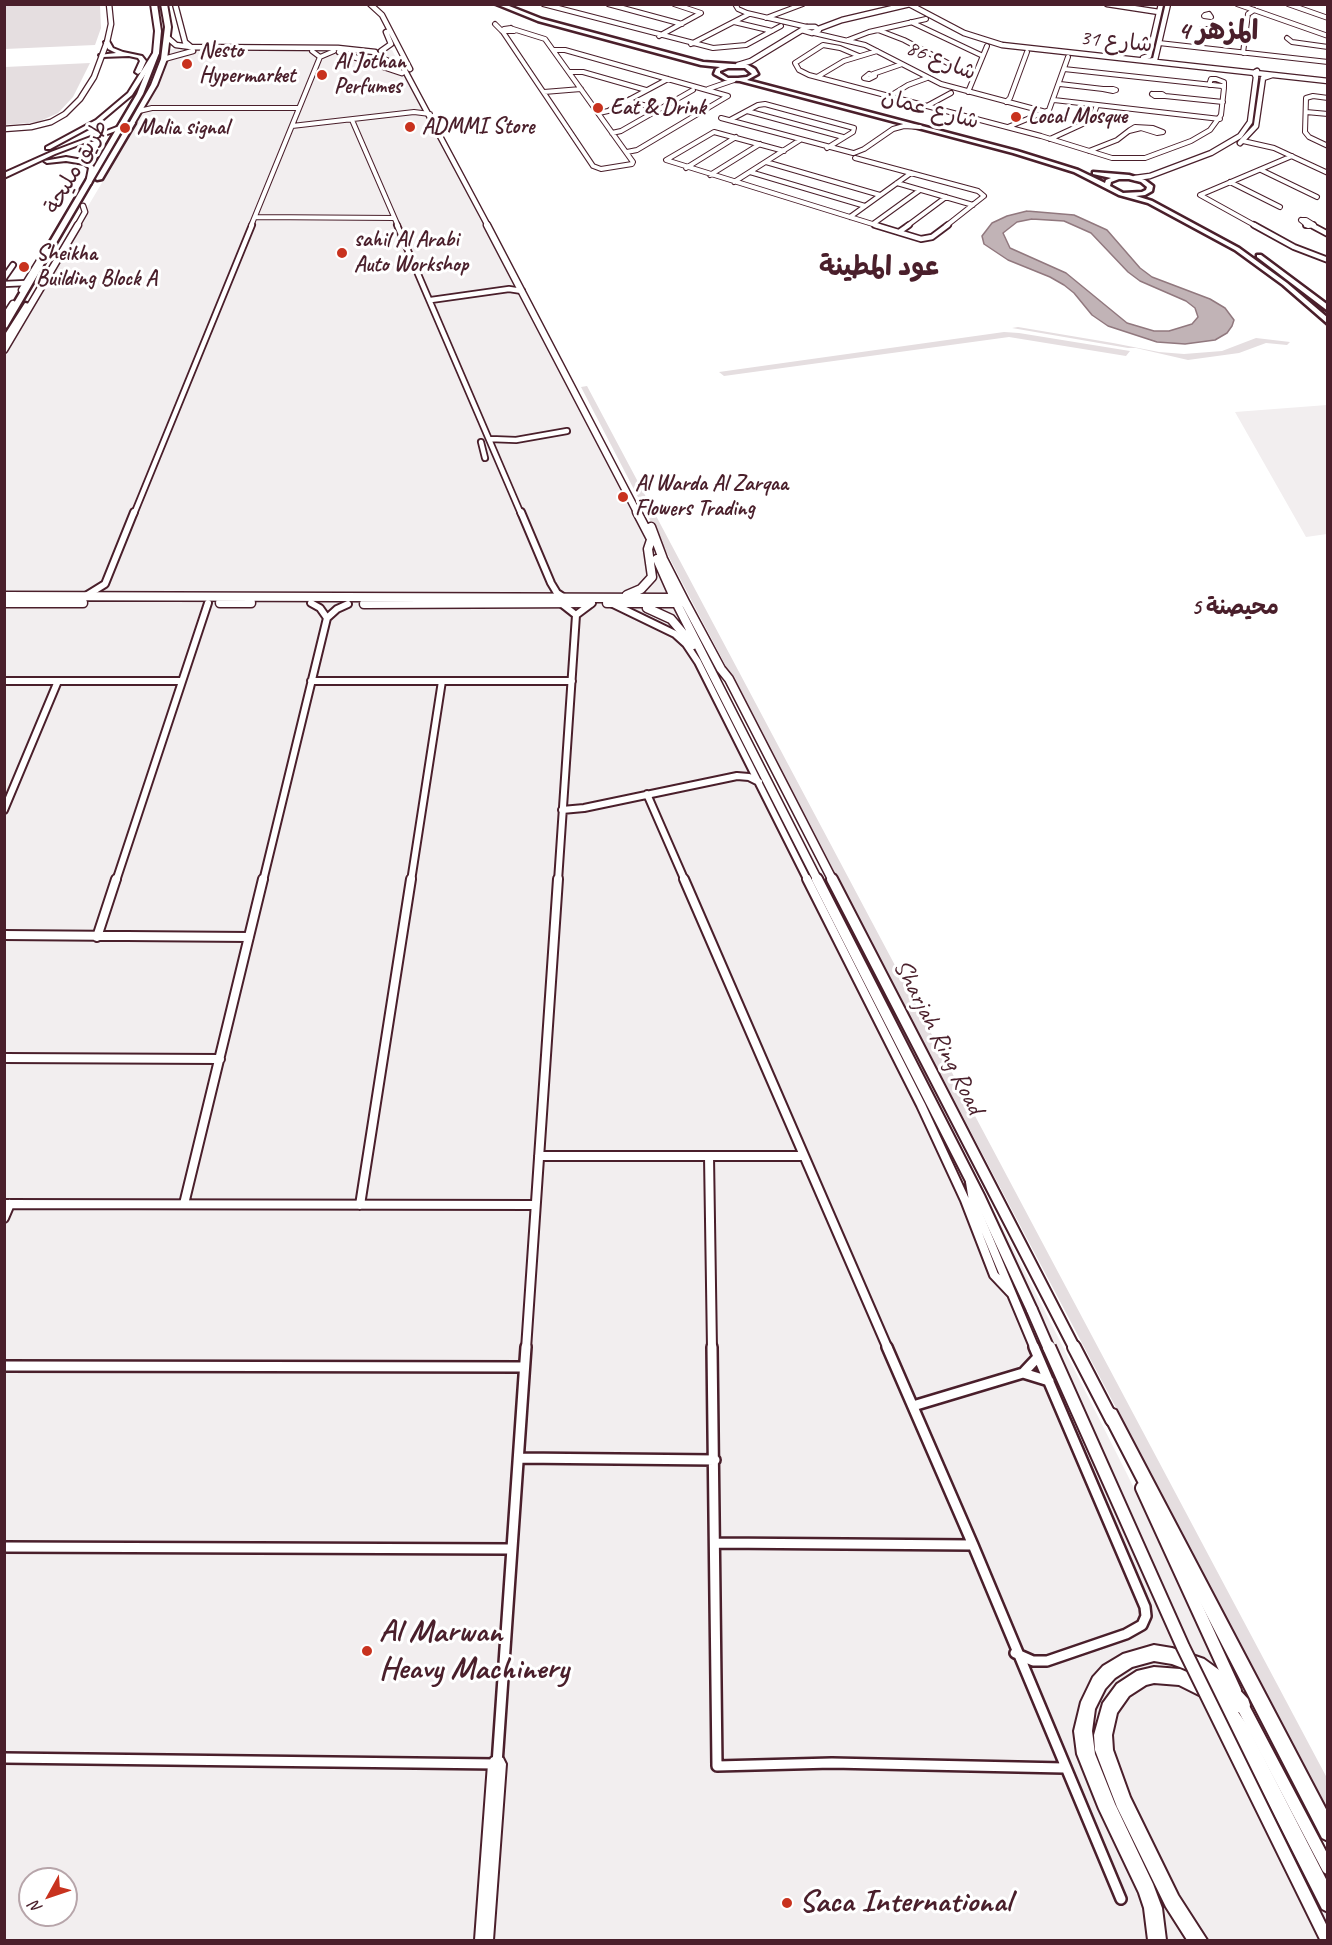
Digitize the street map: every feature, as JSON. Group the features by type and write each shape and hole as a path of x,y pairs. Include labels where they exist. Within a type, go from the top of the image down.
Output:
{"highway":[{"path":"20,163 93,124 132,92 156,53 158,22 154,4"},
{"path":"81,143 132,123 144,104 164,59 168,22 164,4"},
{"path":"105,55 145,48 153,44 158,22"},
{"path":"107,42 111,50 118,53"},
{"path":"105,55 118,53 135,55 143,61 127,93 116,107"},
{"path":"4,171 89,130 98,128 105,130 102,134 4,178"},
{"path":"4,178 43,162 72,159 82,160 91,166 89,183"},
{"path":"1111,1415 1131,1449 1328,1832"},
{"path":"1157,1941 1153,1908 1147,1890 1108,1809 1086,1754 1083,1731 1087,1708 1095,1689 1109,1672 1129,1660 1154,1653 1198,1665 1220,1681 1242,1705"},
{"path":"1198,1941 1172,1901 1123,1800 1104,1750 1103,1735 1108,1709 1123,1690 1143,1677 1154,1675 1180,1677 1209,1691 1220,1701 1241,1731 1328,1903"},
{"path":"484,1941 497,1764"}],"main road":[{"path":"489,4 524,20 718,74 718,70 727,66"},
{"path":"498,4 519,14 703,64 738,65"},
{"name":"طريق مليحة","path":"4,327 144,86 156,53"},
{"name":"شارع عمان","path":"738,65 767,81 1014,147 1100,175 1135,178"},
{"path":"737,80 752,77 754,72"},
{"name":"شارع عمان","path":"718,74 923,127 1061,166 1095,178 1112,190 1126,195"},
{"name":"طريق مليحة","path":"4,342 26,309 132,123"},
{"path":"1107,186 1111,180 1118,177"},
{"path":"1135,178 1150,189 1158,200 1205,224 1259,256 1328,309"},
{"path":"1126,195 1138,195 1150,189"},
{"path":"1126,195 1155,204 1218,238 1267,271 1328,322"},
{"path":"1305,303 1315,306 1328,317"}],"street":[{"path":"4,129 38,126 62,117 84,94 105,55 111,24 109,4"},
{"path":"175,4 185,42 191,47"},
{"path":"365,4 379,18 391,41 388,47 370,56"},
{"path":"370,4 382,15 395,39 712,641 729,679"},
{"path":"543,4 659,36 717,49 748,44 781,26"},
{"path":"608,4 682,24"},
{"path":"659,36 700,12 674,4"},
{"path":"735,4 738,9 749,14 816,31"},
{"path":"766,18 802,4"},
{"path":"738,65 751,61 805,28 838,17 897,4"},
{"name":"شارع 31","path":"919,4 964,30 1011,44 1272,75 1328,79"},
{"path":"1107,4 1167,7 1156,60"},
{"path":"1131,4 1160,8"},
{"path":"1237,4 1250,11 1328,36"},
{"path":"1288,4 1328,18"},
{"path":"754,72 759,62 816,31 842,20 910,5"},
{"name":"شارع 31","path":"910,5 946,24 989,42 1066,55 1156,60 1328,79"},
{"path":"1208,14 1210,6"},
{"path":"1141,60 1149,56 1160,8"},
{"path":"1243,53 1250,11"},
{"path":"692,44 749,14"},
{"path":"848,40 878,30 926,19"},
{"path":"734,22 772,31"},
{"path":"912,22 983,55"},
{"path":"946,24 950,23 964,30"},
{"path":"805,28 816,31"},
{"path":"502,30 542,37 550,45 627,153 632,164 597,168 593,166 502,30"},
{"path":"502,30 512,31"},
{"path":"878,30 910,43 953,66 975,74"},
{"path":"1155,30 1156,34 1161,35"},
{"name":"شارع 86","path":"816,31 878,51 927,78 968,92 1046,112"},
{"path":"1202,49 1205,33"},
{"path":"168,38 176,45 191,47 338,48 378,52 390,55 410,69"},
{"path":"1306,44 1290,43 1286,40 1287,38 1292,42 1328,47"},
{"path":"383,59 390,55 395,39"},
{"path":"176,45 185,42"},
{"path":"550,45 718,92 725,96 723,100 638,149 627,153"},
{"path":"1159,45 1328,62"},
{"path":"968,92 987,46"},
{"path":"179,53 172,50 191,47"},
{"path":"859,56 834,47 814,48 795,63 801,71 817,77 1008,127 1112,158 1145,158 1200,137 1220,119 1224,87 1064,69"},
{"path":"164,59 179,53 195,51 334,51 383,59 400,66 409,78 430,114 651,540 718,681 980,1198 1183,1647 1327,1941"},
{"path":"312,51 320,57"},
{"path":"82,597 105,584 320,57 334,51 394,69 409,78"},
{"path":"555,52 567,51"},
{"path":"817,77 837,65 878,51"},
{"path":"1006,102 1010,98 1027,52"},
{"path":"1008,127 1046,112 1060,84 1066,55"},
{"path":"873,74 902,64"},
{"path":"565,66 646,90"},
{"path":"571,74 580,71"},
{"path":"1245,72 1253,75 1255,81"},
{"path":"571,74 585,73"},
{"path":"1135,178 1150,176 1211,153 1236,139 1250,122 1256,76 1254,73 1281,73"},
{"path":"707,89 713,85 718,74"},
{"path":"1150,189 1159,178 1227,151 1245,139 1257,123 1263,78 1272,75"},
{"path":"598,113 609,111 668,78"},
{"path":"890,96 927,78"},
{"path":"697,86 737,80"},
{"path":"1060,84 1103,89"},
{"path":"713,85 718,92"},
{"path":"544,93 581,88"},
{"path":"612,132 622,130 693,90"},
{"path":"927,106 951,93"},
{"path":"1165,96 1223,102"},
{"path":"1325,97 1311,98 1307,102 1305,133 1328,146"},
{"path":"630,99 632,103 650,108 662,107"},
{"path":"1054,100 1220,119"},
{"path":"144,104 152,108"},
{"path":"730,120 760,104 769,104 854,128 827,148"},
{"path":"1050,139 1087,122 1094,116 1097,105"},
{"path":"139,111 152,108 299,108"},
{"path":"598,113 609,111"},
{"path":"747,111 843,137"},
{"path":"292,126 414,112 430,114"},
{"path":"1306,112 1328,114"},
{"path":"881,116 894,123 893,129"},
{"path":"720,118 974,190 981,195 973,205 925,239 676,165 669,160 711,133 784,150"},
{"path":"4,1758 497,1764 576,615 562,601 551,583 352,120"},
{"path":"1129,124 1131,130"},
{"path":"852,155 893,129 904,126 923,127"},
{"path":"1089,151 1117,140 1131,130 1139,128 1148,129 1163,132 1160,129 1131,130"},
{"path":"612,132 622,130"},
{"path":"686,168 736,137"},
{"path":"1245,139 1328,173"},
{"path":"734,182 800,140"},
{"path":"710,175 760,144"},
{"path":"622,146 638,149"},
{"path":"860,155 864,149"},
{"path":"852,155 860,155 870,162"},
{"path":"1293,157 1209,190 1204,195 1209,200 1294,247 1328,260"},
{"path":"766,162 880,195"},
{"path":"1261,170 1317,197"},
{"path":"750,172 865,206"},
{"path":"850,217 911,173"},
{"path":"1230,182 1280,207"},
{"path":"897,183 973,205"},
{"path":"873,224 920,190"},
{"path":"899,232 946,197"},
{"path":"255,217 394,218"},
{"path":"1313,226 1328,234"},
{"path":"6,315 44,253 56,240"},
{"path":"4,278 13,265"},
{"path":"509,289 518,282"},
{"path":"4,285 25,285"},
{"path":"431,300 509,289 522,291"},
{"path":"4,350 26,309"},
{"path":"490,439 502,437 513,440 567,431"},
{"path":"481,442 485,456 495,451"},
{"path":"651,527 680,601 729,679"},
{"path":"4,596 542,598 592,603 611,601 634,593 650,581 653,572 648,549 651,540"},
{"path":"542,598 551,591 551,583"},
{"path":"105,584 115,598"},
{"path":"611,601 647,608 672,619 718,681"},
{"path":"611,601 668,630 686,644 710,683 926,1115 965,1200 994,1275 1011,1293"},
{"path":"4,603 348,604 680,601"},
{"path":"620,604 680,601"},
{"path":"97,937 208,603"},
{"path":"312,603 320,608 327,618"},
{"path":"576,615 592,603"},
{"path":"184,1204 327,618 348,604"},
{"name":"Sharjah Ring Road","path":"729,679 1111,1415 1132,1466 1242,1705 1328,1868"},
{"path":"4,681 182,681"},
{"path":"4,810 58,681"},
{"path":"311,681 572,681"},
{"path":"360,1205 442,681"},
{"path":"737,776 750,765"},
{"path":"562,810 585,808 737,776 749,777 759,782"},
{"path":"647,794 973,1545 1120,1899"},
{"path":"4,936 249,937"},
{"path":"4,1058 220,1059"},
{"path":"539,1156 804,1156"},
{"path":"709,1156 715,1460 717,1766 832,1763 1064,1768"},
{"path":"970,1182 973,1201 1038,1358 1143,1598 1146,1616 1142,1625 1135,1630 1047,1661 1033,1661 1016,1653"},
{"path":"4,1218 7,1204 534,1205"},
{"path":"913,1406 1023,1373 1038,1358"},
{"path":"4,1366 523,1367"},
{"path":"1023,1373 1048,1381"},
{"path":"519,1458 715,1460"},
{"path":"716,1544 973,1545"},
{"path":"4,1547 510,1549"}],"shaded area":[{"path":"8,5 100,5 101,28 95,45 5,49 5,7"},
{"path":"170,49 392,50 897,1018 1126,1472 1327,1880 1327,1940 5,1940 5,346 122,149 168,60"},
{"path":"90,63 73,97 58,113 38,122 5,125 5,67"},
{"path":"1027,211 1074,215 1107,230 1140,268 1152,277 1210,299 1225,308 1234,320 1232,326 1227,333 1215,340 1185,344 1157,342 1108,326 1092,315 1074,293 1064,285 1008,260 984,244 982,236 992,223","holes":["1032,219 1064,221 1091,233 1128,272 1140,281 1186,301 1195,308 1198,317 1192,324 1169,331 1154,331 1127,323 1066,273 1010,248 1003,233 1017,222"]},
{"path":"1018,327 1159,352 1184,354 1222,351 1256,338 1290,342 1287,345 1266,343 1239,353 1188,360 1136,348 1012,328"},
{"path":"1004,332 1130,351 1126,356 1009,337 724,376 719,372"},
{"path":"587,386 1327,1778 1327,1809 699,615 581,387"},
{"path":"1327,405 1327,534 1306,537 1235,412"}],"place":[{"name":"Nesto Hypermarket","path":"187,64"},
{"name":"Al Jothan Perfumes","path":"322,75"},
{"name":"Eat & Drink","path":"598,108"},
{"name":"Local Mosque","path":"1016,117"},
{"name":"ADMMI Store","path":"410,127"},
{"name":"Malia signal","path":"125,128"},
{"name":"sahil Al Arabi Auto Workshop","path":"342,253"},
{"name":"Sheikha Building Block A","path":"24,267"},
{"name":"Al Warda Al Zarqaa Flowers Trading","path":"623,497"},
{"name":"Al Marwan Heavy Machinery","path":"367,1651"},
{"name":"Saca International","path":"787,1903"}],"district":[{"name":"المزهر 4","path":"1218,32"},
{"name":"عود المطينة","path":"879,268"},
{"name":"محيصنة 5","path":"1235,608"}]}
